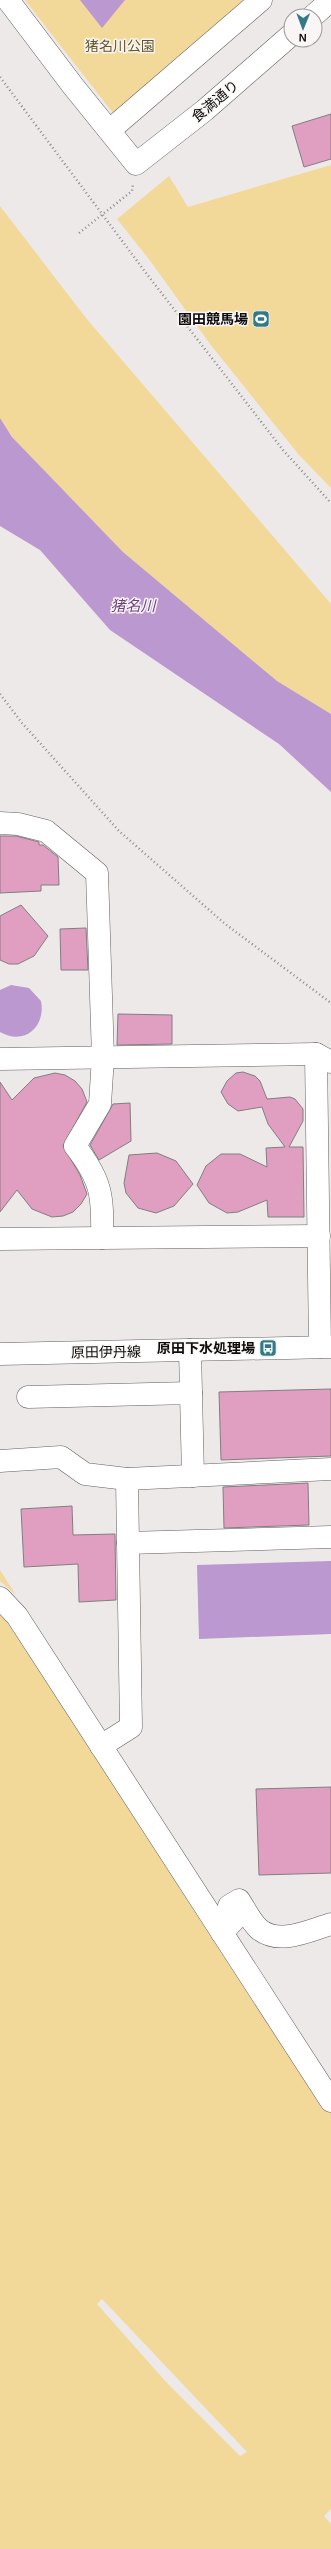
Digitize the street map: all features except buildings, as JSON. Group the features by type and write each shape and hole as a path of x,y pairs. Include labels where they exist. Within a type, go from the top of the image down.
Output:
{"street":[{"path":"8,0 73,86 110,130 261,0"},
{"path":"322,8 331,0"},
{"name":"食満通り","path":"110,130 136,164 205,110 283,42"},
{"path":"0,823 18,824 46,831 97,873 103,1057 100,1104 75,1146 88,1163 100,1186 103,1205 102,1238"},
{"path":"0,1058 324,1058 325,1207 319,1236 326,1347"},
{"path":"0,1239 319,1236"},
{"name":"原田伊丹線","path":"0,1354 326,1347"},
{"path":"190,1350 193,1476"},
{"path":"28,1396 191,1392"},
{"path":"0,1461 61,1457 85,1474 127,1479 331,1469"},
{"path":"101,1746 131,1727 127,1479"},
{"path":"128,1543 331,1537"},
{"path":"0,1598 17,1616 331,2101"},
{"path":"222,1933 235,1919 229,1906 239,1900 259,1929 270,1935 296,1935 331,1924"}],"path":[{"path":"0,77 102,214 283,450 331,503"},
{"path":"79,233 132,191"},
{"path":"0,694 22,723 119,831 224,923 331,1003"}],"green space":[{"name":"猪名川公園","path":"25,0 244,0 113,113"},
{"name":"園田競馬場","path":"331,165 331,488 299,455 210,344 151,262 117,219 169,176 188,207"},
{"path":"0,206 86,318 331,604 331,714 277,681 123,552 12,437 0,418"},
{"path":"0,1570 16,1595 0,1581"},
{"path":"0,1613 47,1676 331,2113 331,2509 324,2516 331,2524 331,2549 0,2549","holes":["102,2299 247,2452 240,2456 167,2383 97,2304"]}],"water":[{"path":"80,0 125,0 102,28"},
{"name":"猪名川","path":"0,418 12,437 123,552 277,681 331,714 331,792 279,744 110,630 40,550 0,526"},
{"path":"11,985 29,988 41,1001 42,1010 37,1026 31,1032 17,1037 9,1036 0,1032 0,990"},
{"path":"331,1561 331,1634 199,1639 197,1565"}],"place":[{"name":"園田競馬場","path":"261,319"},
{"name":"原田下水処理場","path":"268,1348"}]}
